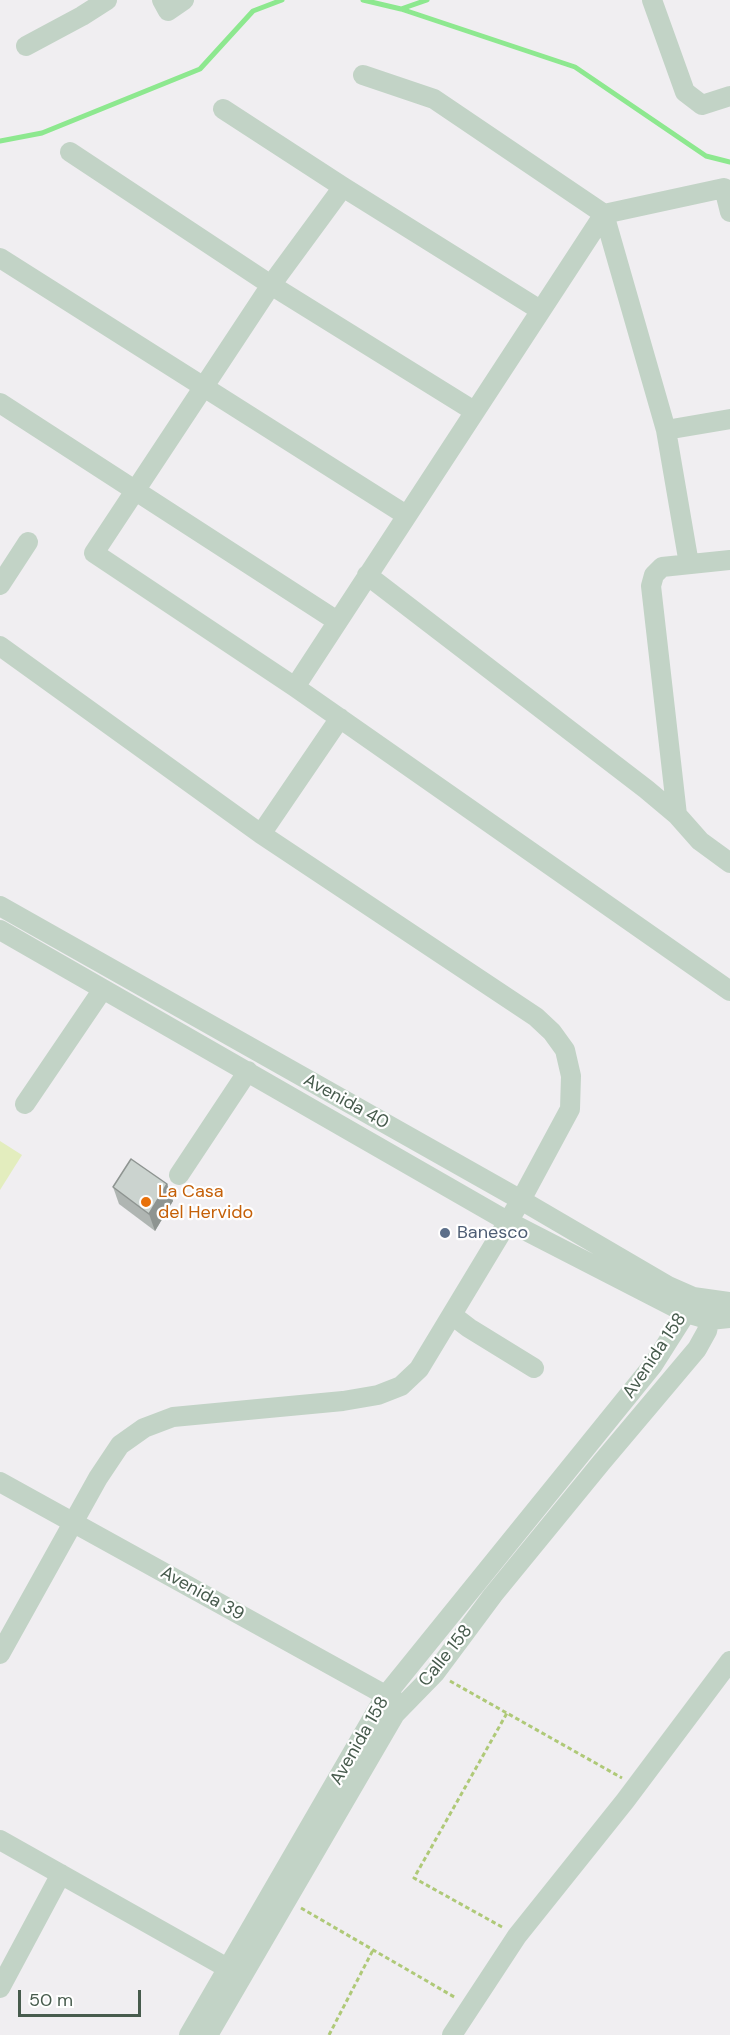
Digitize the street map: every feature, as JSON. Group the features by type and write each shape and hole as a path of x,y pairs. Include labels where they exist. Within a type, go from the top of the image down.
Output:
{"street":[{"path":"26,46 107,0"},
{"path":"162,0 168,11 184,0"},
{"path":"652,0 685,92 702,105 730,96"},
{"path":"363,75 434,99 604,214 666,430 689,564"},
{"path":"223,109 540,310"},
{"path":"70,152 271,285 474,411"},
{"path":"343,187 271,285 94,553 295,687 730,991"},
{"path":"295,687 604,214 724,188 730,212"},
{"path":"0,258 406,515"},
{"path":"0,403 338,621"},
{"path":"666,430 730,419"},
{"path":"0,585 28,542"},
{"path":"677,816 651,586 654,575 662,567 730,560"},
{"path":"367,575 646,789 677,816 700,841 730,863"},
{"path":"0,646 261,834 536,1017 552,1032 565,1050 571,1076 570,1109 521,1200 420,1369 401,1386 378,1395 343,1401 173,1417 144,1428 120,1445 73,1523 0,1654"},
{"path":"261,834 340,718"},
{"name":"Avenida 40","path":"0,906 521,1200 668,1286 690,1305"},
{"name":"Avenida 40","path":"0,930 507,1221 653,1296 690,1305"},
{"path":"25,1104 103,989"},
{"path":"179,1175 248,1071"},
{"path":"653,1296 668,1320 667,1344"},
{"path":"690,1305 721,1310"},
{"name":"Avenida 158","path":"560,1498 607,1424 653,1365 690,1305"},
{"name":"Calle 158","path":"208,2035 236,1972 287,1900 300,1860 327,1814 394,1714 435,1673 485,1590 523,1543 560,1498 625,1436 698,1349 721,1310"},
{"path":"452,1315 534,1368"},
{"path":"698,1349 730,1327"},
{"path":"607,1424 625,1436"},
{"name":"Avenida 39","path":"0,1482 403,1705"},
{"name":"Avenida 158","path":"327,1814 386,1695 485,1590"},
{"path":"452,2035 516,1936 636,1787 730,1661"},
{"path":"0,1840 236,1972"},
{"path":"189,2035 236,1972 300,1860"},
{"path":"0,1988 61,1874"}],"path":[{"path":"435,1673 636,1787"},
{"path":"507,1713 414,1878 516,1936"},
{"path":"287,1900 471,2006"},
{"path":"329,2035 373,1950"}],"green space":[{"path":"0,1141 22,1155 0,1190"}],"building":[{"path":"131,1159 167,1184 149,1214 113,1187"}],"waterway":[{"path":"0,141 42,133 200,69 253,11 282,0"},
{"path":"363,0 401,9 575,67 706,156 730,162"},
{"path":"401,9 427,0"}],"place":[{"name":"La Casa del Hervido","path":"146,1202"},
{"name":"Banesco","path":"445,1233"}]}
